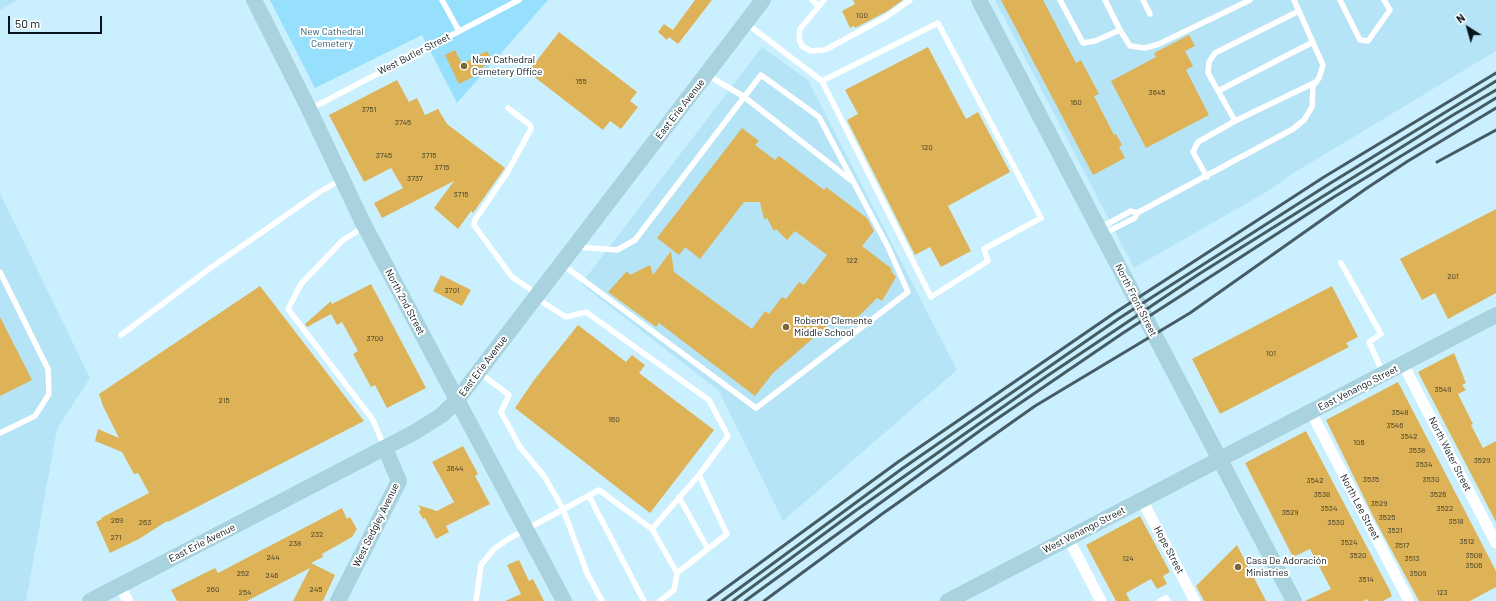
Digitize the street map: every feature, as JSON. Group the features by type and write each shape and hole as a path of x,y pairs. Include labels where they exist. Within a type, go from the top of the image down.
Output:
{"main road":[{"name":"North 2nd Street","path":"254,0 310,109 365,226 564,601"},
{"name":"East Erie Avenue","path":"90,601 385,448 442,416 457,400 763,0"},
{"name":"North Front Street","path":"979,0 1294,601"},
{"name":"East Venango Street","path":"1220,460 1496,315"},
{"name":"West Sedgley Avenue","path":"338,601 399,481 385,448"},
{"name":"West Venango Street","path":"948,601 1220,460"}],"street":[{"name":"North Water Street","path":"1403,364 1496,543"},
{"name":"North Lee Street","path":"1311,412 1410,601"},
{"name":"Hope Street","path":"1142,500 1195,601"},
{"path":"1068,538 1101,601"},
{"path":"120,586 128,601"}],"lane":[{"path":"442,0 458,31"},
{"name":"West Butler Street","path":"310,109 519,0"},
{"path":"812,0 819,6"},
{"path":"824,0 800,29 799,39 802,46 811,51 825,50 886,17 910,0"},
{"path":"1060,0 1083,43 1095,41 1120,30"},
{"path":"1105,0 1130,46 1145,48 1159,44 1250,0"},
{"path":"1143,0 1150,14"},
{"path":"1100,231 1135,218 1137,213 1293,129 1304,120 1312,107 1312,92 1319,78 1323,65 1294,0"},
{"path":"1340,0 1360,40 1368,41 1390,10 1384,0"},
{"path":"1235,121 1208,73 1209,62 1215,53 1299,11"},
{"path":"745,23 822,81 931,296 988,261 984,249 1041,218 938,23 822,81"},
{"path":"1218,91 1313,42"},
{"path":"706,74 743,96 854,182"},
{"path":"561,264 756,408 908,292 888,246 819,117 761,75 743,96 635,240 617,250 578,247 575,245"},
{"path":"1207,176 1193,152 1198,142 1235,121 1316,82"},
{"path":"508,108 530,126 531,130 507,173 475,220 474,225 512,277 566,317 586,312 708,400 728,436 699,475 652,529"},
{"path":"121,335 208,269 342,178"},
{"path":"365,226 343,240 300,284 288,309 373,420 385,448"},
{"path":"1341,263 1381,334 1369,342 1384,374"},
{"path":"0,272 48,369 49,394 35,416 0,433"},
{"path":"478,372 509,395 501,412 520,447 544,476 563,509 587,573 602,601"},
{"path":"677,573 727,534 699,475"},
{"path":"476,601 481,565 494,549 526,529 599,490 652,529 677,573 674,590 660,601"},
{"path":"589,496 644,601"},
{"path":"679,498 708,549"},
{"path":"1160,601 1166,598 1168,601"}],"shaded area":[{"path":"0,0 18,0 0,10"},
{"path":"995,0 1496,0 1496,51 1292,174 1268,191 1134,268"},
{"name":"Roberto Clemente Middle School","path":"762,47 808,80 957,370 783,521 719,391 581,284"},
{"path":"0,193 90,378 57,429 26,601 0,601"}],"green space":[{"name":"New Cathedral Cemetery","path":"270,0 548,0 457,103 422,35 315,88"}],"building":[{"path":"695,0 712,0 678,44 669,37 667,40 658,32 664,24 673,30"},
{"path":"853,0 903,0 886,12 855,28 854,26 850,28 842,11 855,4"},
{"path":"1001,0 1043,0 1076,63 1081,60 1099,94 1094,96 1114,135 1116,134 1122,145 1119,147 1125,158 1093,175"},
{"path":"559,32 637,92 630,101 638,107 621,129 610,121 603,130 528,72"},
{"path":"1189,35 1195,46 1185,51 1193,66 1186,70 1209,115 1146,148 1111,81 1156,57 1154,53"},
{"path":"928,47 966,119 978,112 1010,172 948,206 971,251 941,267 930,247 915,255 847,120 858,114 845,90"},
{"name":"New Cathedral Cemetery Office","path":"455,50 462,64 487,51 491,58 475,76 459,84 445,55"},
{"path":"397,80 409,102 417,98 425,115 438,109 447,124 505,168 473,213 471,211 458,229 434,208 454,181 382,218 374,203 403,188 391,168 364,182 329,115"},
{"path":"742,128 759,141 755,145 775,160 779,156 824,190 826,187 867,218 874,231 862,246 892,269 891,271 896,277 882,301 877,298 848,325 840,315 773,373 755,396 659,323 656,327 608,292 627,271 630,275 650,265 653,275 671,251 674,272 752,329 765,311 769,314 782,297 786,299 799,282 804,285 827,255 795,231 787,240 776,229 774,231 767,218 764,219 760,202 744,202 700,259 685,247 679,255 657,238"},
{"path":"1496,209 1496,293 1448,319 1435,293 1422,300 1400,259"},
{"path":"441,275 471,290 462,306 433,291"},
{"path":"371,284 426,388 387,408 375,385 371,387 353,354 358,351 342,322 337,325 331,314 307,327 305,324 331,301 332,304"},
{"path":"260,286 364,421 168,522 167,521 139,539 110,553 96,522 149,493 138,473 134,474 122,452 95,441 98,429 119,438 103,406 99,394"},
{"path":"1332,286 1358,337 1346,343 1349,347 1220,414 1192,359"},
{"path":"0,317 32,380 0,396"},
{"path":"578,325 626,362 632,355 645,365 639,373 714,430 650,513 515,408 534,380"},
{"path":"1454,353 1466,383 1462,385 1466,390 1458,394 1473,424 1471,425 1483,448 1496,441 1496,522 1418,372"},
{"path":"1398,382 1496,571 1496,587 1470,601 1419,601 1374,518 1326,420"},
{"path":"1306,431 1389,589 1392,596 1383,601 1368,601 1367,599 1364,601 1305,601 1331,589 1310,549 1293,557 1245,463"},
{"path":"463,446 478,474 475,476 490,504 446,526 449,532 436,539 425,518 423,519 419,512 421,509 418,505 437,511 454,502 432,462"},
{"path":"342,508 347,519 350,517 357,529 352,537 322,554 323,557 311,563 335,575 323,601 293,601 310,568 247,601 177,601 171,590 215,568 218,573"},
{"path":"1140,516 1170,572 1163,576 1167,584 1157,589 1151,579 1126,593 1130,601 1116,601 1086,545"},
{"path":"1237,545 1266,601 1204,601 1196,586"},
{"path":"519,560 529,581 533,579 544,601 505,601 521,594 507,565"}],"railway":[{"path":"708,601 898,462 1113,314 1324,177 1496,73"},
{"path":"722,601 903,468 1118,319 1329,184 1496,81"},
{"path":"733,601 855,511 1047,376 1199,274 1453,115 1496,90"},
{"path":"745,601 985,427 1123,333 1334,197 1496,98"},
{"path":"764,601 882,514 1035,406 1190,313 1367,188 1408,161 1496,108"},
{"path":"1437,162 1496,130"}],"place":[{"name":"New Cathedral Cemetery Office","path":"464,66"},
{"name":"Roberto Clemente Middle School","path":"786,327"},
{"name":"Casa De Adoración Ministries","path":"1238,567"}]}
